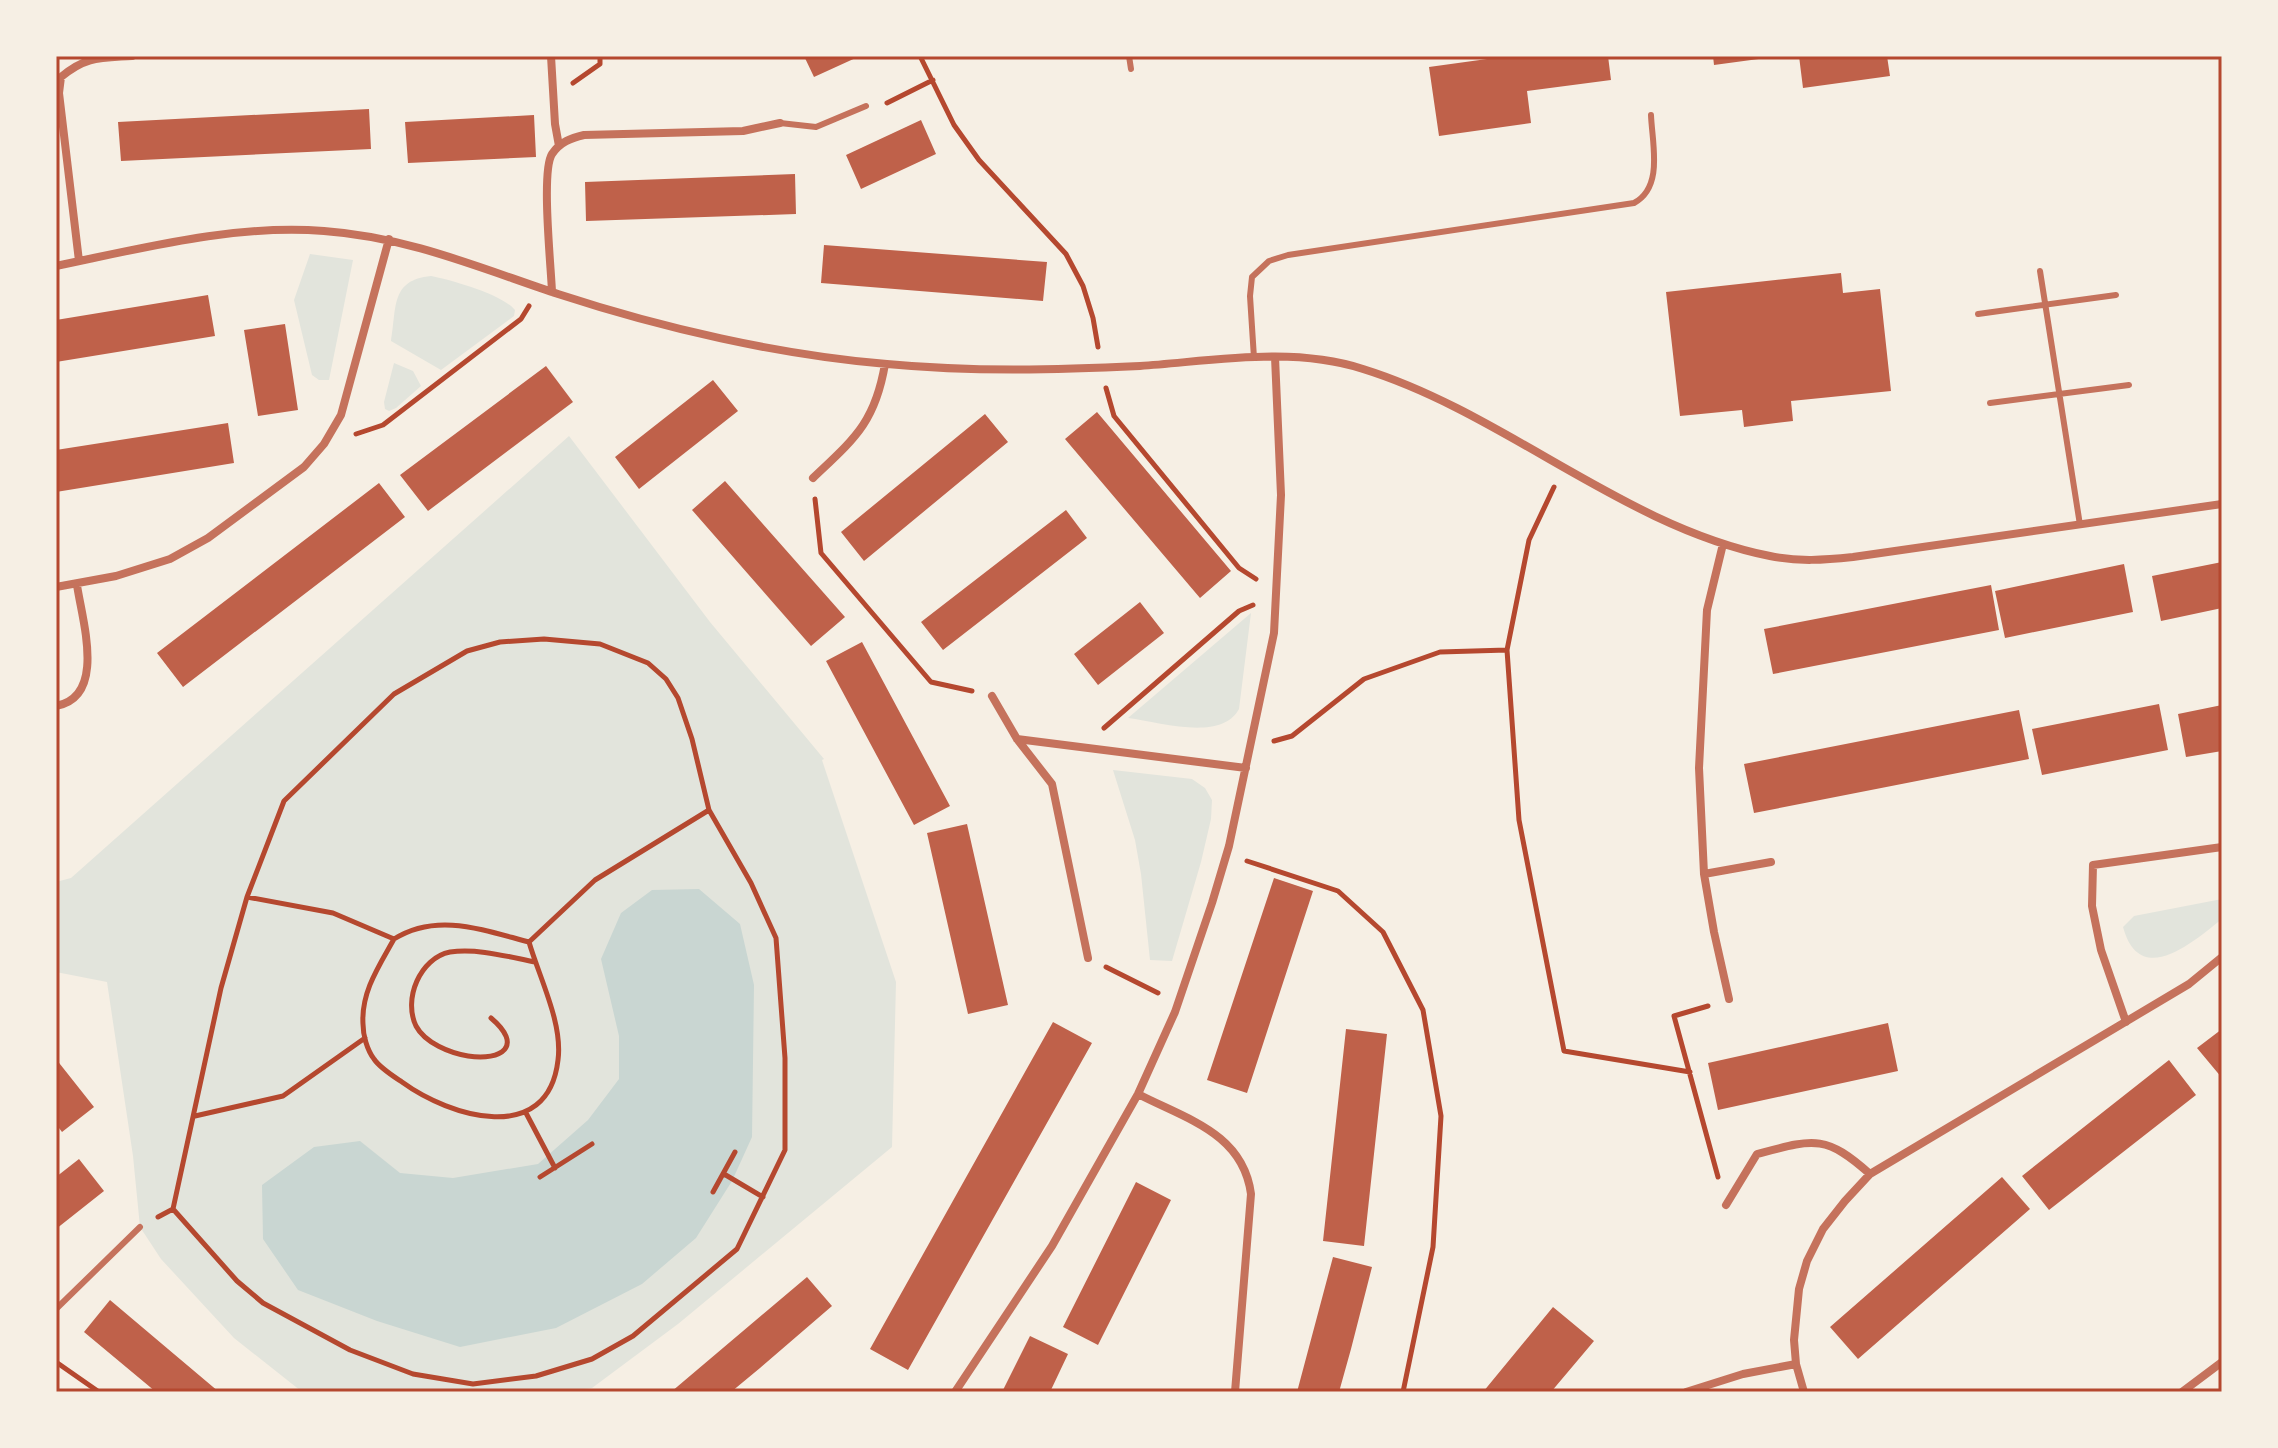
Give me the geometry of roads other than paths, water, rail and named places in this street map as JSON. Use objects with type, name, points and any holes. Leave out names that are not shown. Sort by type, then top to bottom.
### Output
[{"type":"street","points":[[79,261],[59,93],[61,77],[77,63],[132,56]]},
{"type":"street","points":[[551,56],[559,146]]},
{"type":"street","points":[[552,292],[547,165],[559,146],[568,139],[584,135],[743,131],[780,123]]},
{"type":"street","points":[[56,266],[174,242],[257,232],[322,230],[389,239],[435,251],[552,292],[696,333],[885,364],[984,369],[1101,368],[1275,357],[1320,359],[1361,368],[1417,389],[1457,407],[1647,513],[1723,544],[1772,557],[1813,561],[2222,504]]},
{"type":"street","points":[[56,587],[77,585],[170,559],[208,538],[304,467],[324,444],[341,415],[389,239]]},
{"type":"street","points":[[955,1392],[1052,1246],[1138,1094],[1178,1003],[1225,857],[1274,633],[1281,495],[1275,357]]},
{"type":"street","points":[[813,478],[864,427],[875,405],[885,364]]},
{"type":"street","points":[[1723,544],[1707,610],[1699,768],[1704,874],[1729,999]]},
{"type":"street","points":[[56,706],[79,693],[88,676],[77,585]]},
{"type":"street","points":[[992,696],[1017,739],[1052,784],[1088,958]]},
{"type":"street","points":[[1017,739],[1246,768]]},
{"type":"street","points":[[2126,1022],[2101,950],[2092,906],[2093,865],[2222,847]]},
{"type":"street","points":[[1704,874],[1771,862]]},
{"type":"street","points":[[1804,1392],[1796,1364],[1795,1320],[1807,1261],[1823,1229],[1870,1174],[2189,984],[2222,957]]},
{"type":"street","points":[[1138,1094],[1218,1136],[1237,1153],[1248,1174],[1251,1194],[1235,1392]]},
{"type":"street","points":[[1726,1205],[1757,1154],[1791,1145],[1812,1142],[1828,1145],[1844,1151],[1870,1174]]},
{"type":"street","points":[[2182,1392],[2222,1362]]},
{"type":"street","points":[[1686,1392],[1743,1374],[1796,1364]]},
{"type":"lane","points":[[1129,56],[1131,69]]},
{"type":"lane","points":[[780,123],[816,127],[866,106]]},
{"type":"lane","points":[[1254,358],[1250,296],[1252,277],[1269,261],[1288,255],[1634,203],[1644,197],[1654,175],[1651,115]]},
{"type":"lane","points":[[2040,271],[2080,525]]},
{"type":"lane","points":[[1978,314],[2116,295]]},
{"type":"lane","points":[[1990,403],[2129,385]]},
{"type":"lane","points":[[56,1309],[140,1227]]}]
